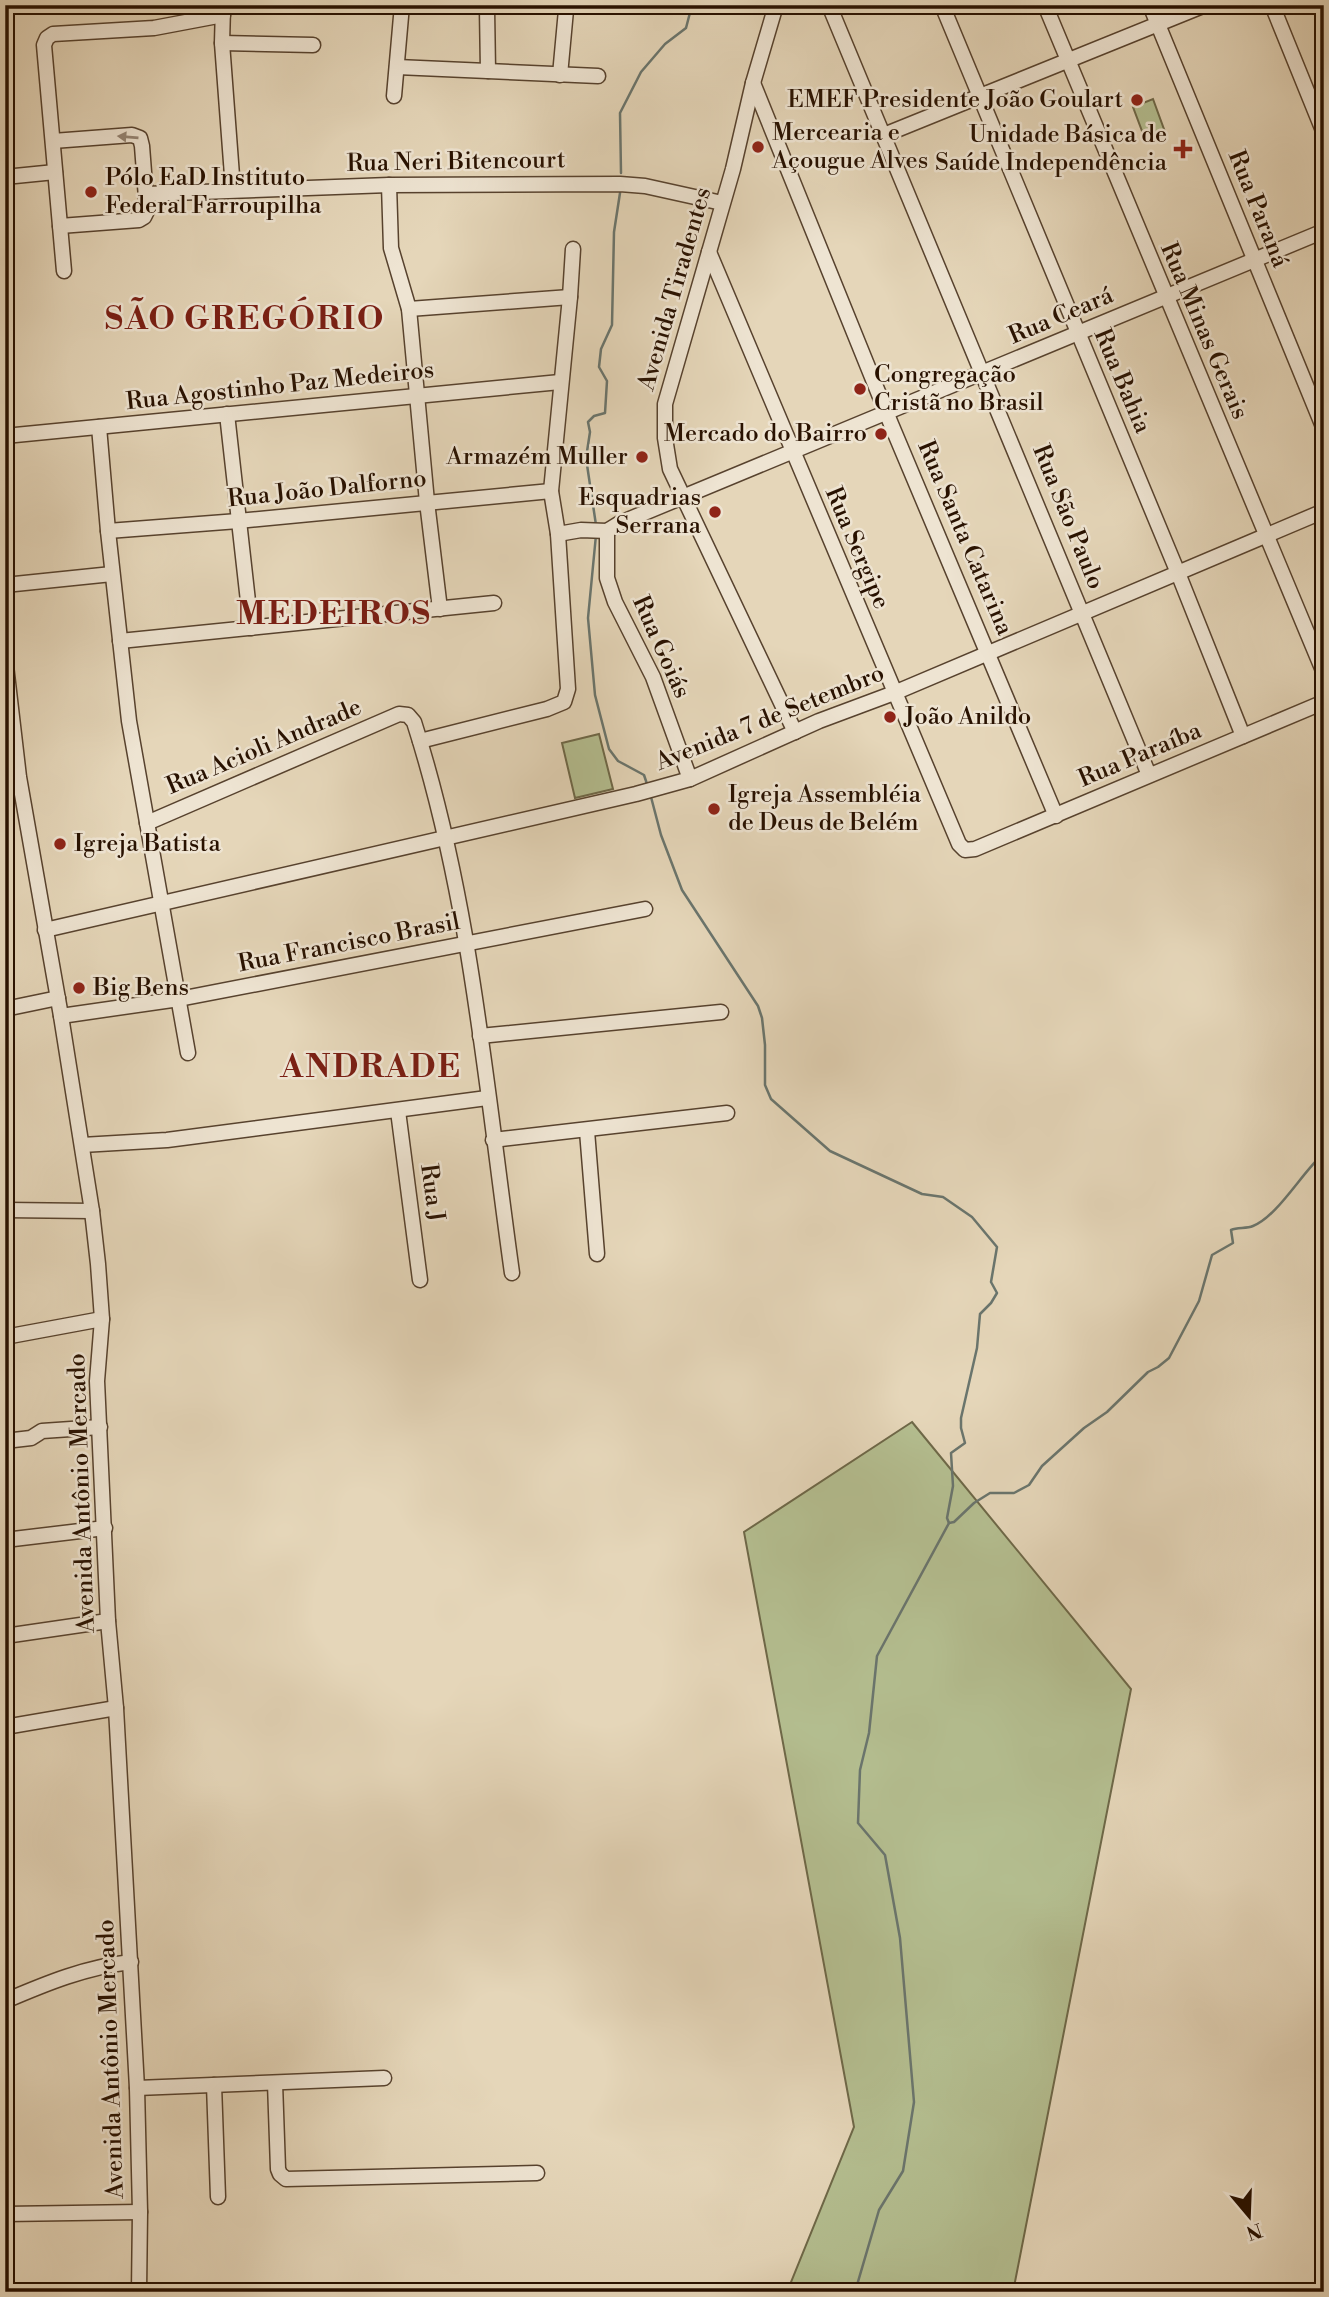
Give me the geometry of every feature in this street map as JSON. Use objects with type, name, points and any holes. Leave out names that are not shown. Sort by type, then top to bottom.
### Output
[{"type":"street","points":[[394,96],[402,5]]},
{"type":"street","name":"Avenida Tiradentes","points":[[776,5],[665,404],[665,438],[670,469],[795,732]]},
{"type":"street","name":"Rua São Paulo","points":[[829,5],[1149,775]]},
{"type":"street","name":"Rua Bahia","points":[[942,5],[1243,736]]},
{"type":"street","name":"Rua Minas Gerais","points":[[1045,5],[1264,535],[1324,673]]},
{"type":"street","name":"Rua Paraná","points":[[1150,5],[1324,429]]},
{"type":"street","points":[[884,135],[1205,5]]},
{"type":"street","points":[[1272,5],[1324,133]]},
{"type":"street","points":[[487,9],[488,71]]},
{"type":"street","points":[[64,271],[44,45],[47,38],[53,34],[154,28],[223,10],[222,43],[233,189]]},
{"type":"street","points":[[561,75],[566,10]]},
{"type":"street","points":[[222,43],[313,45]]},
{"type":"street","points":[[397,67],[598,76]]},
{"type":"street","name":"Rua Santa Catarina","points":[[753,83],[1056,816]]},
{"type":"street","points":[[53,141],[132,135],[140,138],[146,194],[147,211],[139,220],[60,226]]},
{"type":"street","points":[[5,177],[55,172]]},
{"type":"street","name":"Rua Neri Bitencourt","points":[[146,194],[389,185],[620,184],[645,186],[722,203]]},
{"type":"street","points":[[389,185],[391,248],[409,309],[440,608]]},
{"type":"street","name":"Rua Ceará","points":[[558,534],[581,530],[603,531],[1324,231]]},
{"type":"street","points":[[512,1273],[481,1036],[466,944],[447,836],[420,741],[547,709],[564,702],[568,689],[558,534],[551,491],[573,248]]},
{"type":"street","name":"Rua Sergipe","points":[[709,252],[959,844],[965,850],[975,849]]},
{"type":"street","points":[[409,309],[570,297]]},
{"type":"street","name":"Rua Agostinho Paz Medeiros","points":[[5,436],[560,382]]},
{"type":"street","points":[[227,414],[251,628]]},
{"type":"street","points":[[99,427],[129,721],[188,1053]]},
{"type":"street","name":"Rua João Dalforno","points":[[108,531],[551,491]]},
{"type":"street","points":[[553,511],[581,530]]},
{"type":"street","name":"Avenida 7 de Setembro","points":[[46,930],[636,794],[690,779],[795,732],[894,693],[1324,511]]},
{"type":"street","name":"Rua Goiás","points":[[603,531],[607,578],[615,603],[653,677],[690,779]]},
{"type":"street","points":[[5,584],[112,574]]},
{"type":"street","points":[[120,641],[494,603]]},
{"type":"street","name":"Avenida Antônio Mercado","points":[[5,657],[12,779],[46,930],[58,998],[92,1211],[102,1319],[97,1381],[108,1621],[116,1708],[137,2088],[139,2292]]},
{"type":"street","name":"Rua Paraíba","points":[[975,849],[1324,702]]},
{"type":"street","name":"Rua Acioli Andrade","points":[[147,823],[399,714],[408,715],[414,722],[420,741]]},
{"type":"street","name":"Rua Francisco Brasil","points":[[61,1016],[179,999],[645,909]]},
{"type":"street","points":[[5,1009],[58,998]]},
{"type":"street","points":[[481,1036],[722,1012]]},
{"type":"street","points":[[82,1145],[167,1140],[487,1098]]},
{"type":"street","name":"Rua J","points":[[398,1111],[420,1280]]},
{"type":"street","points":[[493,1140],[727,1113]]},
{"type":"street","points":[[587,1131],[597,1254]]},
{"type":"street","points":[[5,1210],[92,1211]]},
{"type":"street","points":[[5,1337],[102,1319]]},
{"type":"street","points":[[5,1441],[31,1438],[42,1431],[100,1427]]},
{"type":"street","points":[[5,1540],[105,1528]]},
{"type":"street","points":[[5,1636],[108,1621]]},
{"type":"street","points":[[5,1727],[116,1708]]},
{"type":"street","points":[[5,2001],[65,1976],[102,1965],[131,1962]]},
{"type":"street","points":[[137,2088],[384,2078]]},
{"type":"street","points":[[275,2083],[278,2169],[286,2179],[537,2173]]},
{"type":"street","points":[[214,2085],[218,2196]]},
{"type":"street","points":[[5,2214],[140,2212]]},
{"type":"green space","points":[[1153,99],[1165,132],[1145,139],[1133,107]]},
{"type":"green space","points":[[599,734],[613,789],[575,798],[562,743]]},
{"type":"green space","points":[[912,1422],[1131,1689],[1013,2292],[787,2292],[854,2127],[744,1532]]},
{"type":"waterway","points":[[621,173],[620,113],[641,72],[665,44],[686,28],[692,5]]},
{"type":"waterway","points":[[596,525],[586,458],[590,432],[588,422],[594,416],[605,413],[607,381],[599,367],[601,349],[612,325],[614,232],[620,193]]},
{"type":"waterway","points":[[596,535],[588,618],[595,695],[609,749],[618,761],[644,775],[648,787]]},
{"type":"waterway","points":[[651,797],[661,835],[682,890],[758,1006],[765,1045],[765,1085],[771,1099],[830,1151],[922,1194],[943,1197],[972,1217],[997,1247],[991,1282],[997,1293],[980,1314],[977,1348],[961,1418],[965,1443],[951,1453],[953,1486],[947,1518],[949,1523]]},
{"type":"waterway","points":[[949,1523],[954,1522],[974,1503],[990,1493],[1014,1493],[1029,1485],[1042,1466],[1084,1428],[1107,1412],[1148,1372],[1169,1358],[1199,1301],[1212,1255],[1233,1243],[1231,1230],[1253,1226],[1271,1213],[1324,1153]]},
{"type":"waterway","points":[[855,2292],[879,2210],[903,2171],[914,2102],[900,1938],[885,1855],[858,1823],[860,1770],[869,1733],[877,1656],[949,1523]]},
{"type":"place","name":"EMEF Presidente João Goulart","points":[[1137,100]]},
{"type":"place","name":"Mercearia e Açougue Alves","points":[[758,147]]},
{"type":"place","name":"Unidade Básica de Saúde Independência","points":[[1183,149]]},
{"type":"place","name":"Pólo EaD Instituto Federal Farroupilha","points":[[91,192]]},
{"type":"place","name":"Congregação Cristã no Brasil","points":[[860,389]]},
{"type":"place","name":"Mercado do Bairro","points":[[881,434]]},
{"type":"place","name":"Armazém Muller","points":[[642,457]]},
{"type":"place","name":"Esquadrias Serrana","points":[[715,512]]},
{"type":"place","name":"João Anildo","points":[[890,717]]},
{"type":"place","name":"Igreja Assembléia de Deus de Belém","points":[[714,809]]},
{"type":"place","name":"Igreja Batista","points":[[60,844]]},
{"type":"place","name":"Big Bens","points":[[79,988]]},
{"type":"district","name":"SÃO GREGÓRIO","points":[[245,319]]},
{"type":"district","name":"MEDEIROS","points":[[334,614]]},
{"type":"district","name":"ANDRADE","points":[[371,1067]]}]
